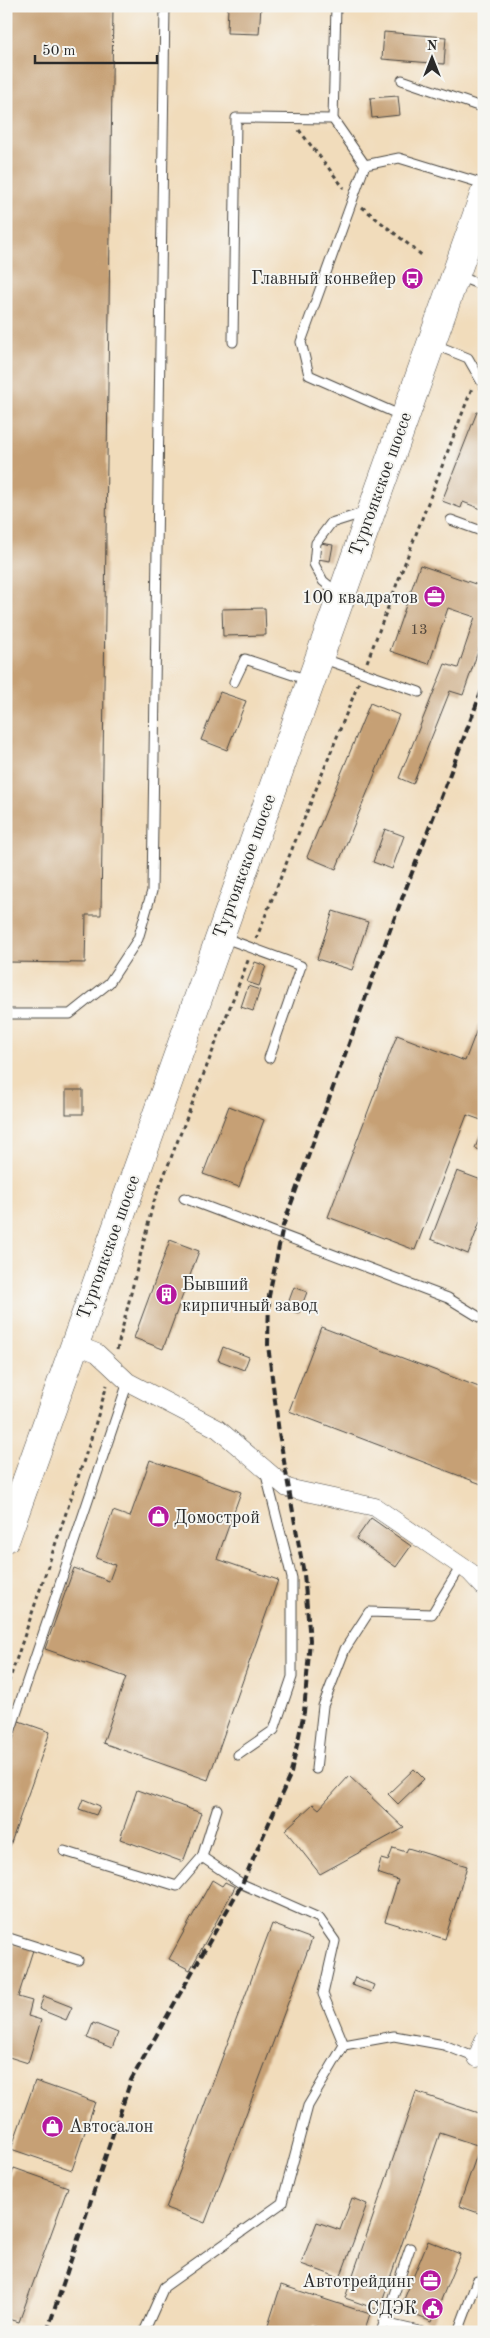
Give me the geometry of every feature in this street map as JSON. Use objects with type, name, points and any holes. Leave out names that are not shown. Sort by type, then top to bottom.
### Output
[{"type":"main road","name":"Тургоякское шоссе","points":[[6,1538],[484,195]]},
{"type":"street","points":[[74,1344],[97,1353],[128,1382],[218,1429],[287,1488],[375,1507],[461,1566],[484,1587]]},
{"type":"street","points":[[480,2059],[484,2040]]},
{"type":"lane","points":[[6,1014],[70,1014],[109,983],[138,939],[152,891],[165,6]]},
{"type":"lane","points":[[336,6],[333,119],[365,165]]},
{"type":"lane","points":[[402,80],[484,108]]},
{"type":"lane","points":[[233,342],[236,118],[333,119]]},
{"type":"lane","points":[[365,165],[398,158],[484,184]]},
{"type":"lane","points":[[365,165],[301,342],[308,375],[404,416]]},
{"type":"lane","points":[[455,275],[484,286]]},
{"type":"lane","points":[[430,344],[468,358],[484,386]]},
{"type":"lane","points":[[341,595],[323,581],[314,564],[316,543],[331,523],[371,511]]},
{"type":"lane","points":[[451,520],[484,532]]},
{"type":"lane","points":[[234,682],[245,659],[314,669],[363,673],[419,692]]},
{"type":"lane","points":[[219,936],[301,966],[269,1058]]},
{"type":"lane","points":[[184,1198],[448,1298],[484,1320]]},
{"type":"lane","points":[[6,1744],[128,1382]]},
{"type":"lane","points":[[238,1755],[274,1730],[292,1678],[292,1578],[264,1469]]},
{"type":"lane","points":[[316,1769],[323,1706],[345,1649],[369,1612],[432,1614],[461,1566]]},
{"type":"lane","points":[[64,1851],[178,1886],[202,1857],[217,1809]]},
{"type":"lane","points":[[202,1857],[242,1884],[319,1918],[335,1941],[323,1994],[344,2045]]},
{"type":"lane","points":[[6,1937],[78,1960]]},
{"type":"lane","points":[[144,2332],[164,2287],[282,2202],[308,2106],[344,2045],[394,2036],[444,2045],[480,2059]]},
{"type":"lane","points":[[410,2248],[382,2327],[423,2332]]},
{"type":"lane","points":[[458,2332],[478,2282]]},
{"type":"path","points":[[6,1690],[90,1442],[112,1367],[154,1204],[253,948],[363,673],[477,375]]},
{"type":"building","points":[[6,6],[113,6],[101,915],[86,915],[85,963],[6,962]]},
{"type":"building","points":[[228,6],[261,6],[259,34],[227,33]]},
{"type":"building","points":[[384,32],[446,37],[444,64],[382,59]]},
{"type":"building","points":[[398,96],[400,115],[372,118],[370,98]]},
{"type":"building","points":[[477,412],[484,414],[484,510],[463,502],[461,508],[442,501]]},
{"type":"building","points":[[320,543],[333,545],[330,561],[318,559]]},
{"type":"building","points":[[420,565],[484,587],[484,634],[463,695],[450,691],[413,784],[399,778],[445,664],[458,668],[475,617],[448,608],[429,664],[390,651]]},
{"type":"building","points":[[265,608],[266,635],[223,636],[222,609]]},
{"type":"building","points":[[220,692],[246,701],[227,750],[201,740]]},
{"type":"building","points":[[370,703],[399,715],[336,869],[307,857]]},
{"type":"building","points":[[385,829],[404,836],[392,869],[373,862]]},
{"type":"building","points":[[333,911],[368,922],[352,970],[317,959]]},
{"type":"building","points":[[255,962],[266,966],[259,986],[247,982]]},
{"type":"building","points":[[248,986],[260,990],[253,1011],[241,1007]]},
{"type":"building","points":[[484,1011],[484,1121],[467,1115],[415,1250],[328,1217],[397,1035],[465,1061]]},
{"type":"building","points":[[66,1090],[83,1090],[83,1114],[66,1114]]},
{"type":"building","points":[[229,1106],[264,1120],[239,1187],[203,1174]]},
{"type":"building","points":[[484,1126],[484,1152],[475,1148]]},
{"type":"building","points":[[457,1171],[484,1181],[484,1211],[468,1254],[431,1239]]},
{"type":"building","name":"Бывший кирпичный завод","points":[[170,1240],[199,1251],[163,1349],[134,1338]]},
{"type":"building","points":[[294,1287],[307,1292],[299,1313],[286,1309]]},
{"type":"building","points":[[321,1327],[484,1389],[484,1485],[289,1411]]},
{"type":"building","points":[[223,1347],[249,1357],[244,1370],[218,1360]]},
{"type":"building","points":[[150,1460],[241,1492],[217,1559],[278,1580],[208,1780],[103,1743],[126,1677],[45,1649],[74,1568],[109,1581],[115,1565],[96,1558],[113,1511],[130,1517]]},
{"type":"building","points":[[371,1518],[411,1546],[396,1567],[356,1539]]},
{"type":"building","points":[[19,1721],[50,1732],[7,1854],[6,1758]]},
{"type":"building","points":[[414,1769],[424,1779],[398,1804],[388,1794]]},
{"type":"building","points":[[349,1776],[404,1828],[320,1874],[285,1830],[313,1804],[319,1809]]},
{"type":"building","points":[[137,1790],[201,1813],[183,1862],[120,1839]]},
{"type":"building","points":[[83,1799],[100,1806],[96,1815],[79,1809]]},
{"type":"building","points":[[393,1848],[406,1852],[408,1848],[467,1866],[445,1939],[385,1921],[398,1880],[377,1873],[381,1859],[388,1861]]},
{"type":"building","points":[[212,1880],[222,1886],[225,1882],[235,1887],[190,1970],[169,1959]]},
{"type":"building","points":[[272,1924],[312,1939],[205,2223],[166,2208]]},
{"type":"building","points":[[6,1942],[33,1950],[18,1997],[32,2001],[28,2016],[41,2020],[28,2063],[6,2056]]},
{"type":"building","points":[[355,1977],[374,1985],[371,1992],[352,1985]]},
{"type":"building","points":[[44,1996],[72,2007],[66,2020],[39,2009]]},
{"type":"building","points":[[93,2023],[118,2033],[112,2048],[87,2038]]},
{"type":"building","name":"Автосалон","points":[[35,2081],[95,2102],[72,2170],[11,2149]]},
{"type":"building","points":[[416,2092],[484,2115],[484,2215],[459,2206],[480,2146],[440,2133],[379,2310],[345,2298]]},
{"type":"building","points":[[14,2168],[68,2187],[19,2322],[6,2318],[6,2191]]},
{"type":"building","points":[[352,2198],[367,2204],[340,2278],[301,2264],[317,2222],[340,2230]]},
{"type":"building","name":"Автотрейдинг","points":[[428,2241],[460,2254],[432,2322],[400,2309]]},
{"type":"building","points":[[281,2285],[370,2314],[364,2332],[331,2332],[313,2326],[311,2332],[266,2332]]},
{"type":"railway","points":[[47,2332],[131,2080],[242,1884],[291,1773],[304,1712],[310,1640],[304,1574],[279,1433],[268,1345],[269,1296],[283,1226],[390,930],[484,685]]},
{"type":"place","name":"Главный конвейер","points":[[412,278]]},
{"type":"place","name":"100 квадратов","points":[[434,597]]},
{"type":"place","name":"Бывший кирпичный завод","points":[[166,1294]]},
{"type":"place","name":"Домострой","points":[[158,1517]]},
{"type":"place","name":"Автосалон","points":[[53,2126]]},
{"type":"place","name":"Автотрейдинг","points":[[430,2281]]},
{"type":"place","name":"СДЭК","points":[[433,2308]]}]
